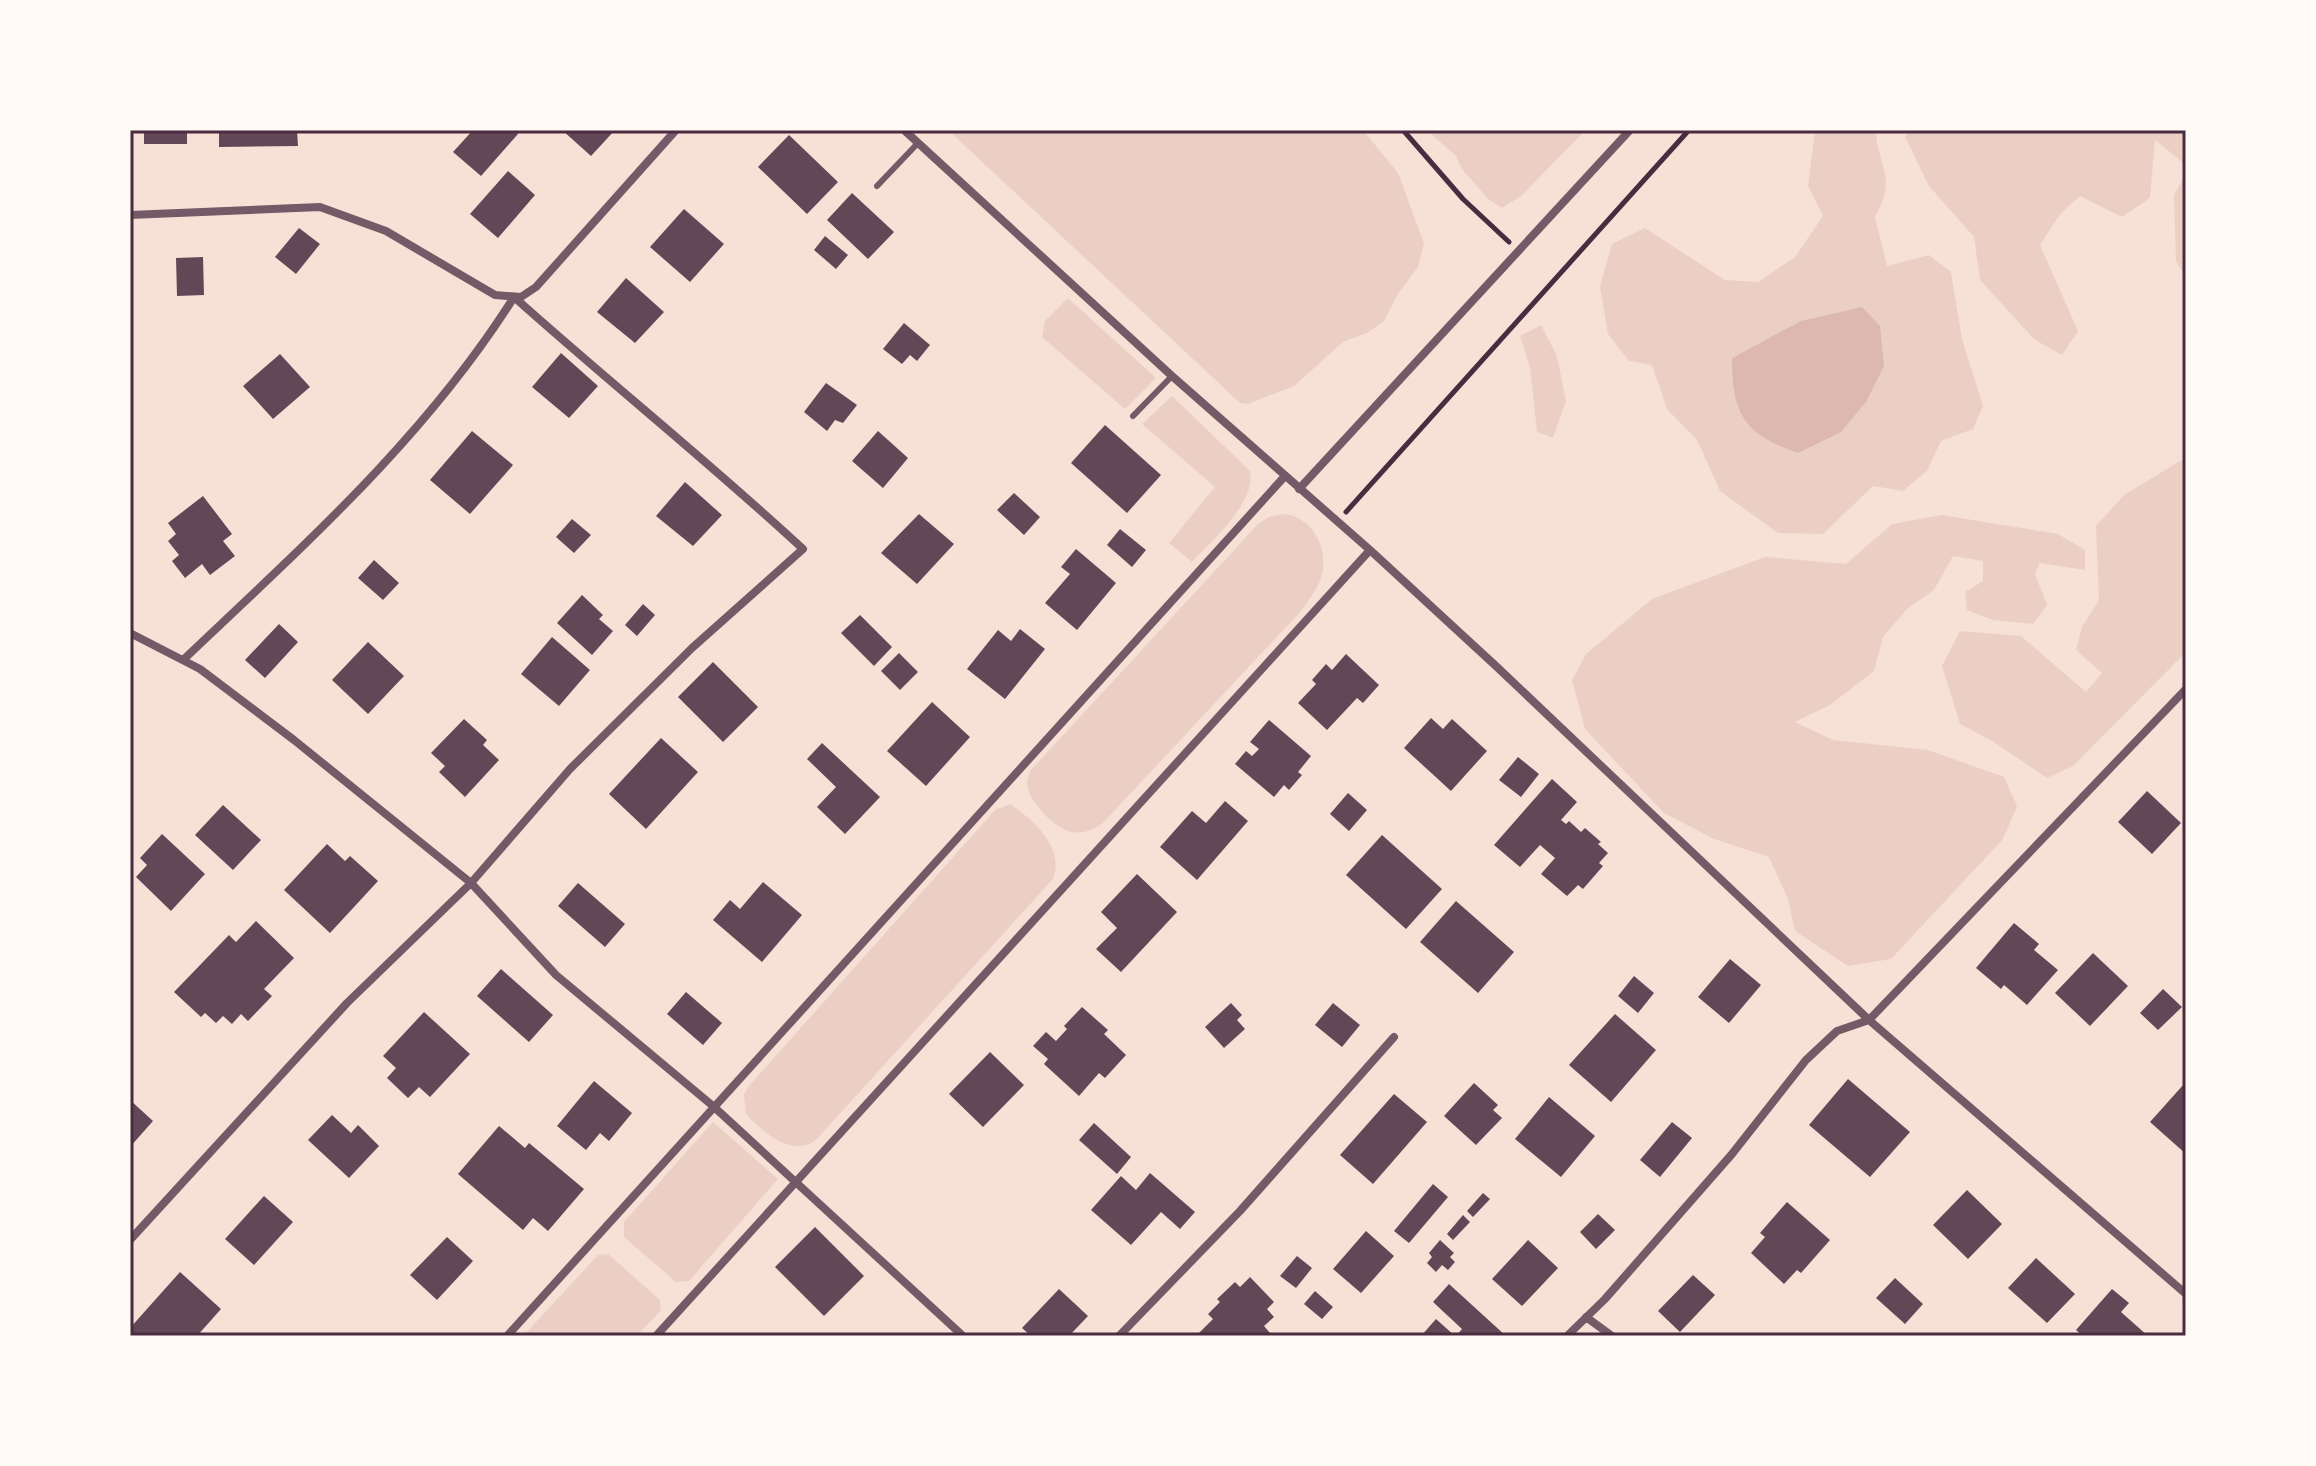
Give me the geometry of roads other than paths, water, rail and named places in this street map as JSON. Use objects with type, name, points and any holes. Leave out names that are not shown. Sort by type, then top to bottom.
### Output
[{"type":"street","points":[[130,215],[320,207],[386,231],[495,295],[521,297],[536,287],[676,130]]},
{"type":"street","points":[[904,130],[1172,376],[1370,550],[1497,667],[1869,1020],[2186,1294]]},
{"type":"street","points":[[1299,489],[1630,130]]},
{"type":"street","points":[[183,660],[367,485],[460,376],[514,297]]},
{"type":"street","points":[[130,1240],[347,1003],[471,883],[570,769],[692,648],[803,549],[514,297]]},
{"type":"street","points":[[507,1336],[1285,476]]},
{"type":"street","points":[[656,1336],[1370,550]]},
{"type":"street","points":[[130,633],[200,669],[294,740],[471,883],[556,975],[713,1106],[963,1336]]},
{"type":"street","points":[[1567,1336],[1732,1154],[1806,1060],[1837,1031],[1869,1020],[2186,689]]},
{"type":"street","points":[[1119,1336],[1240,1211],[1394,1037]]},
{"type":"street","points":[[1586,1317],[1612,1336]]},
{"type":"lane","points":[[877,186],[918,143]]},
{"type":"lane","points":[[1133,416],[1172,376]]}]
